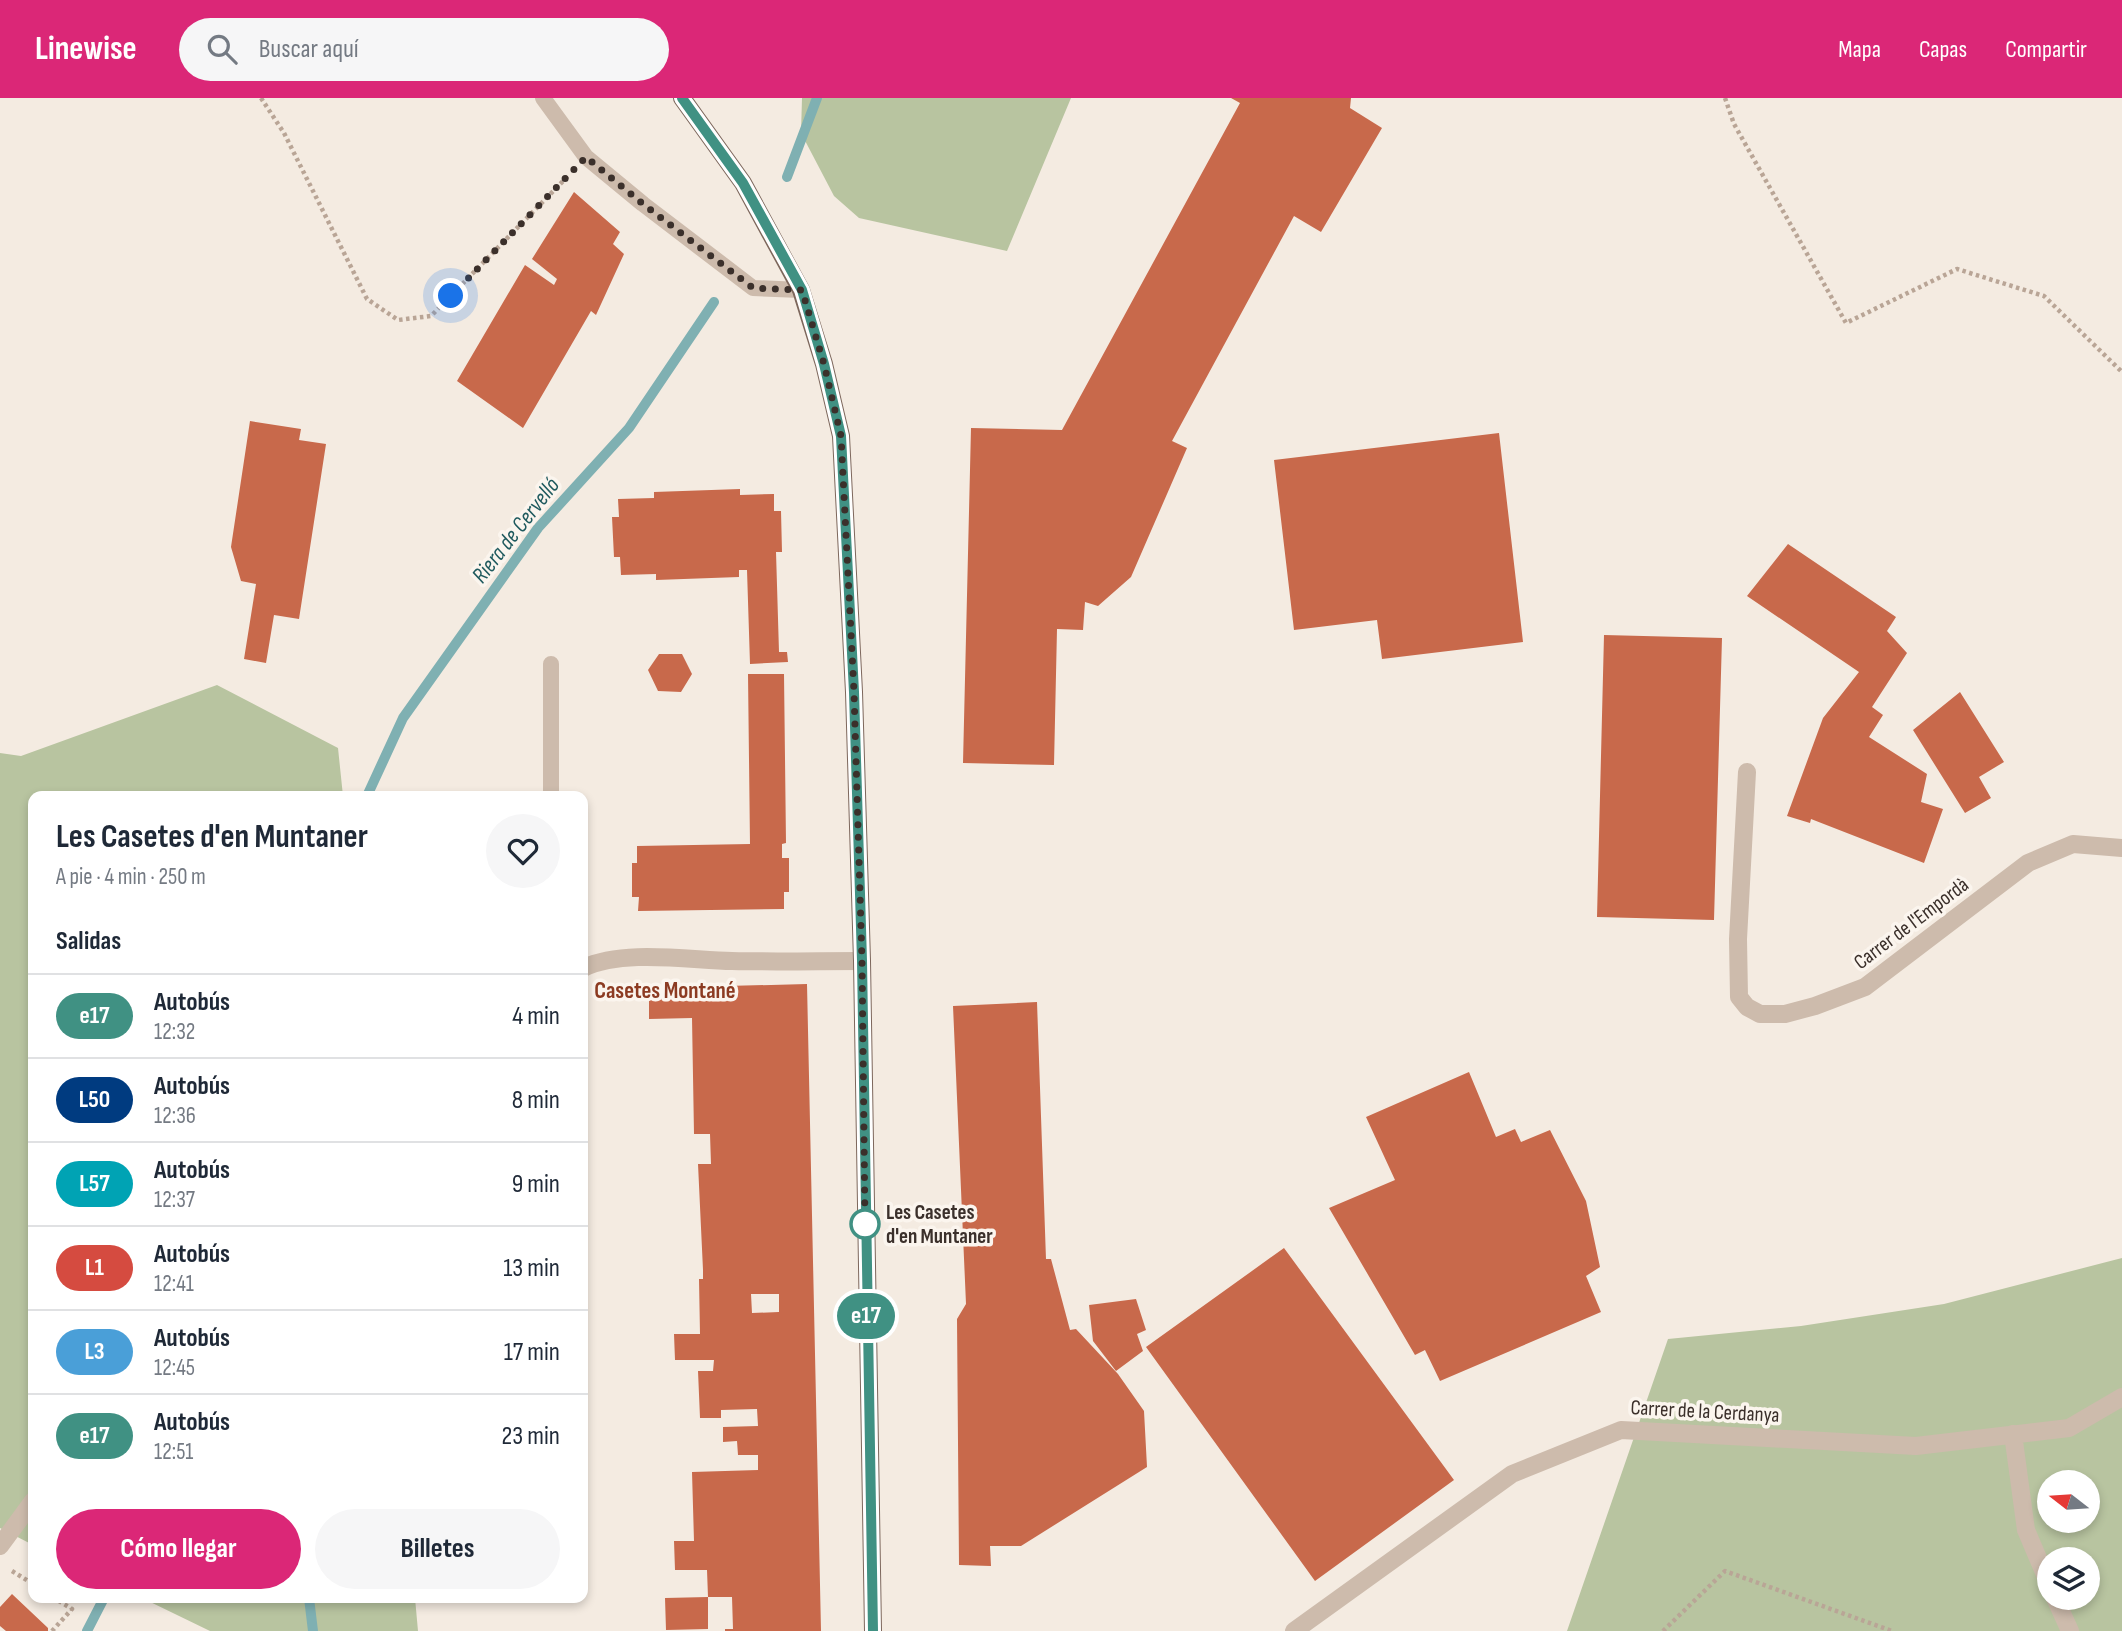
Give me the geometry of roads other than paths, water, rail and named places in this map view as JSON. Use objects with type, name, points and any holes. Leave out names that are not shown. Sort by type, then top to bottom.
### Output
[{"type":"main road","points":[[682,98],[743,183],[802,290],[824,364],[841,436],[854,692],[862,961],[873,1631]]},
{"type":"street","name":"Carrer de l'Empordà","points":[[1747,772],[1738,939],[1740,997],[1747,1007],[1760,1014],[1785,1014],[1865,987],[2028,863],[2073,844],[2122,848]]},
{"type":"street","points":[[588,964],[644,958],[862,961]]},
{"type":"street","name":"Carrer de la Cerdanya","points":[[1294,1631],[1512,1474],[1621,1430],[1916,1446],[2069,1428],[2122,1397]]},
{"type":"street","points":[[2013,1434],[2025,1530],[2037,1557]]},
{"type":"street","points":[[0,1546],[28,1508]]},
{"type":"street","points":[[2060,1610],[2070,1631]]},
{"type":"lane","points":[[544,98],[586,157],[753,288],[802,290]]},
{"type":"lane","points":[[551,664],[551,791]]},
{"type":"waterway","points":[[787,177],[817,98]]},
{"type":"waterway","name":"Riera de Cervelló","points":[[369,791],[403,718],[538,528],[629,428],[714,302]]},
{"type":"waterway","name":"Riera de Cervelló","points":[[87,1631],[101,1603]]},
{"type":"waterway","points":[[310,1603],[313,1631]]},
{"type":"place","name":"Les Casetes d'en Muntaner","points":[[865,1224]]},
{"type":"district","name":"Casetes Montané","points":[[665,990]]}]
